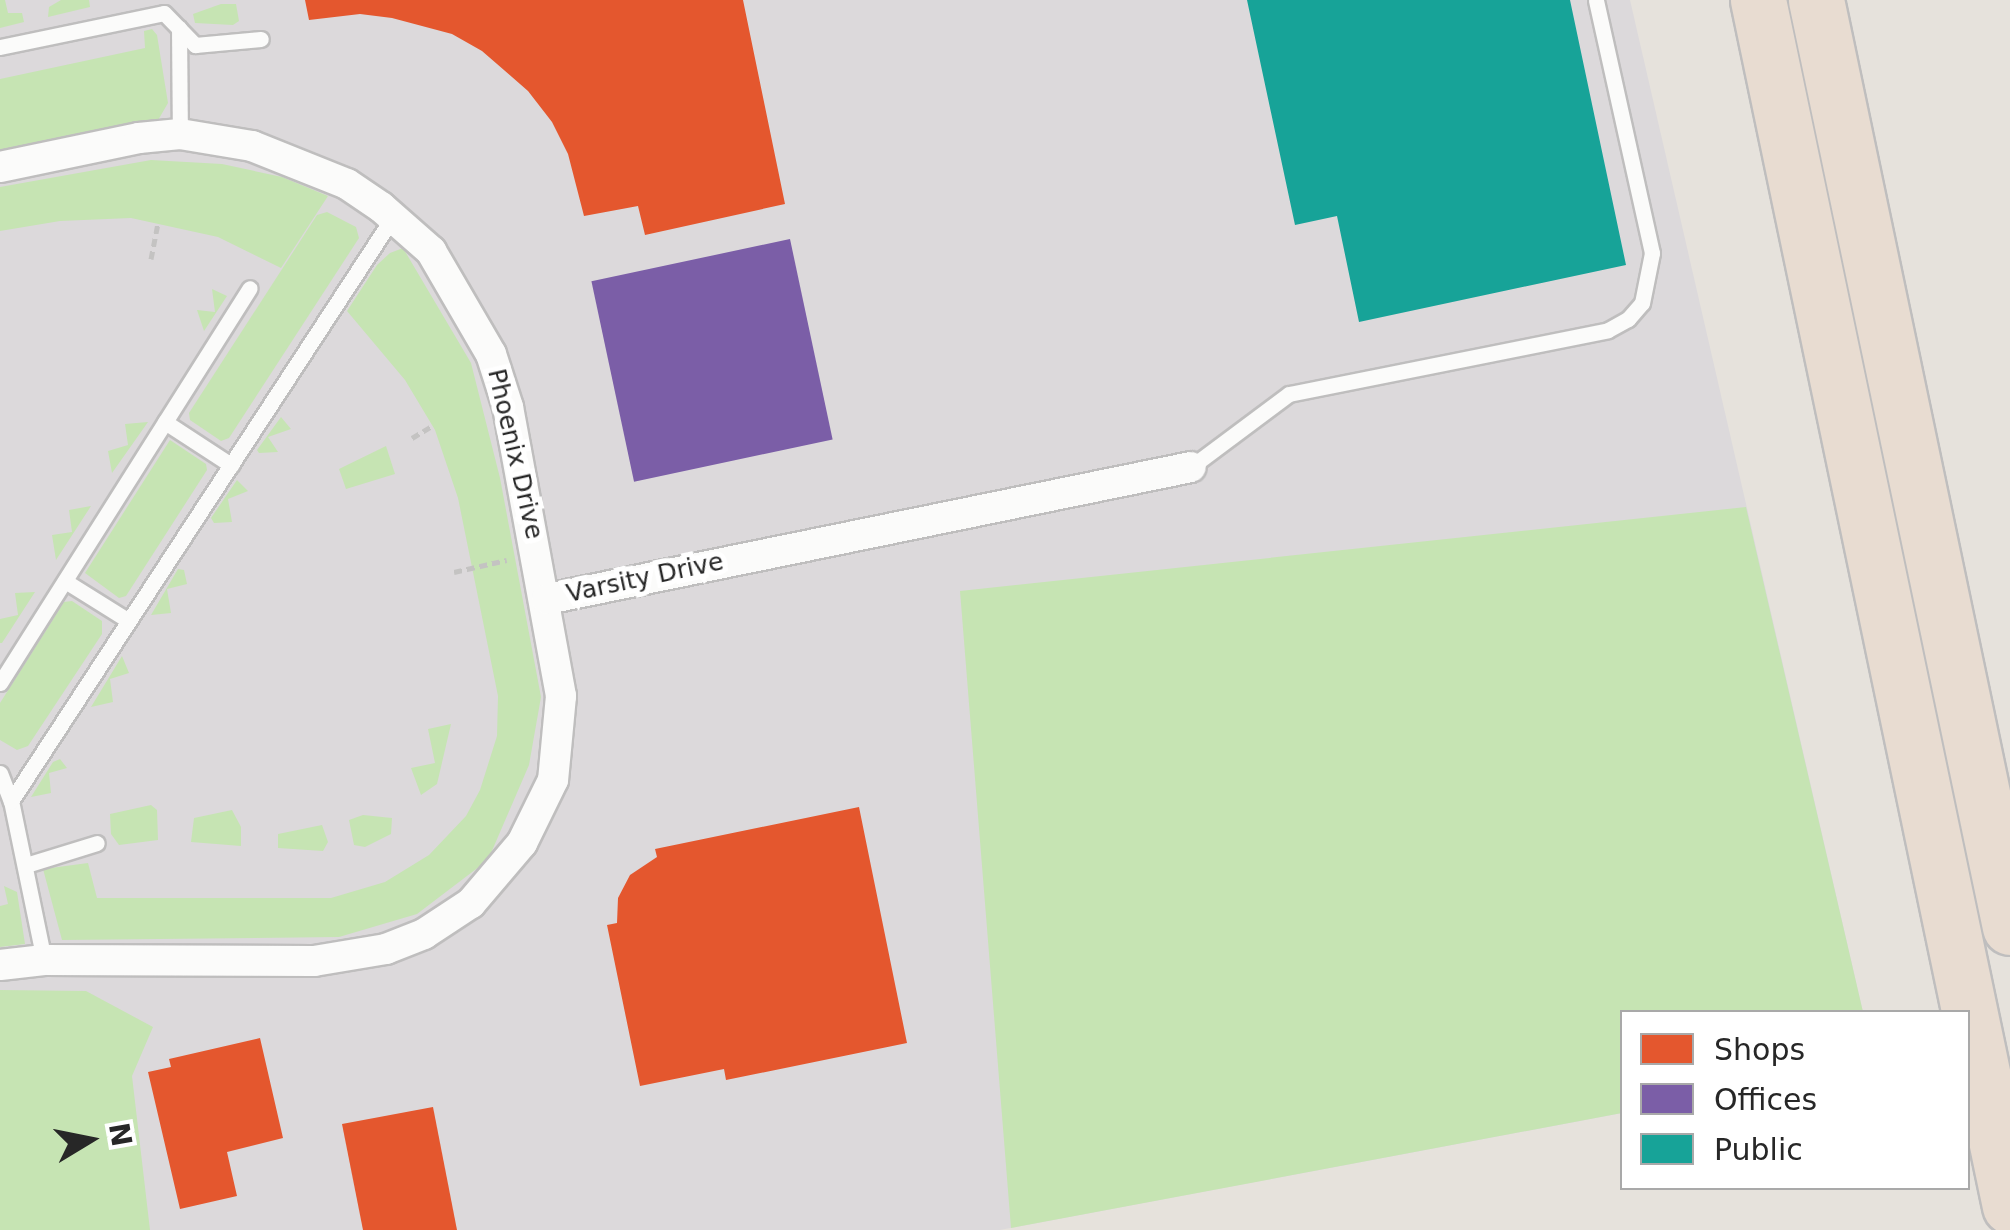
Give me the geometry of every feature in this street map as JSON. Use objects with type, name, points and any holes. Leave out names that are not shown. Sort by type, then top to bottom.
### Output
[{"type":"highway","points":[[1758,0],[1969,1010]]},
{"type":"highway","points":[[1816,0],[2010,927]]},
{"type":"highway","points":[[1970,1015],[2010,1206]]},
{"type":"street","name":"Phoenix Drive","points":[[0,166],[139,138],[180,134],[252,146],[291,160],[347,184],[393,218],[431,251],[492,354],[508,407],[547,599]]},
{"type":"street","name":"Varsity Drive","points":[[0,965],[44,960],[314,961],[386,949],[424,934],[471,903],[522,843],[553,780],[561,696],[547,599],[1190,467]]},
{"type":"lane","points":[[1190,467],[1289,394],[1608,330],[1635,311],[1649,281],[1652,253],[1596,0]]},
{"type":"lane","points":[[0,47],[164,13],[195,45],[261,40]]},
{"type":"lane","points":[[179,28],[180,134]]},
{"type":"lane","points":[[11,801],[393,218]]},
{"type":"lane","points":[[0,683],[250,288]]},
{"type":"lane","points":[[165,422],[231,465]]},
{"type":"lane","points":[[64,581],[129,621]]},
{"type":"lane","points":[[0,773],[11,801],[44,960]]},
{"type":"lane","points":[[26,865],[97,842]]},
{"type":"path","points":[[151,259],[158,222]]},
{"type":"path","points":[[412,438],[432,426]]},
{"type":"path","points":[[454,572],[515,558]]},
{"type":"shaded area","points":[[0,0],[1630,0],[1863,1010],[1620,1010],[1620,1113],[1000,1230],[0,1230]]},
{"type":"green space","points":[[0,0],[5,0],[8,13],[22,13],[24,22],[0,28]]},
{"type":"green space","points":[[61,0],[89,0],[90,7],[48,17],[49,7]]},
{"type":"green space","points":[[221,4],[236,4],[239,21],[233,25],[195,23],[193,14]]},
{"type":"green space","points":[[152,29],[157,35],[168,103],[157,122],[0,150],[0,79],[145,48],[144,31]]},
{"type":"green space","points":[[151,160],[222,164],[282,177],[328,196],[281,268],[218,237],[131,218],[60,221],[0,231],[0,187]]},
{"type":"green space","points":[[327,212],[356,227],[359,238],[229,438],[221,441],[190,420],[189,413],[317,215]]},
{"type":"green space","points":[[403,248],[471,363],[500,478],[541,697],[529,765],[488,860],[417,914],[339,937],[62,940],[43,869],[88,863],[97,898],[331,898],[385,882],[429,855],[466,816],[480,790],[497,736],[498,696],[458,498],[435,430],[405,380],[347,311],[377,265]]},
{"type":"green space","points":[[212,289],[227,296],[204,331],[197,310],[215,312]]},
{"type":"green space","points":[[281,417],[291,429],[268,437],[278,452],[259,453],[257,450]]},
{"type":"green space","points":[[148,422],[112,473],[108,451],[128,445],[125,424]]},
{"type":"green space","points":[[170,440],[206,464],[207,470],[126,596],[119,598],[85,573]]},
{"type":"green space","points":[[386,446],[395,474],[346,489],[339,469]]},
{"type":"green space","points":[[237,480],[248,491],[228,499],[232,522],[214,523],[211,518]]},
{"type":"green space","points":[[91,506],[56,560],[52,535],[72,532],[69,510]]},
{"type":"green space","points":[[1746,507],[1863,1010],[1620,1010],[1620,1113],[1011,1228],[960,591]]},
{"type":"green space","points":[[178,569],[184,570],[187,584],[167,589],[171,613],[151,615]]},
{"type":"green space","points":[[35,592],[0,643],[0,619],[18,615],[15,593]]},
{"type":"green space","points":[[72,601],[102,621],[102,634],[28,746],[17,750],[0,740],[0,703],[64,602]]},
{"type":"green space","points":[[122,656],[129,673],[110,679],[113,702],[91,707]]},
{"type":"green space","points":[[451,724],[437,784],[421,795],[411,768],[435,763],[428,729]]},
{"type":"green space","points":[[60,759],[67,768],[49,773],[51,793],[31,797],[53,762]]},
{"type":"green space","points":[[151,805],[157,810],[158,840],[119,845],[111,834],[110,814]]},
{"type":"green space","points":[[232,810],[241,827],[241,846],[191,842],[194,818]]},
{"type":"green space","points":[[363,815],[392,818],[391,834],[365,847],[354,845],[349,820]]},
{"type":"green space","points":[[322,825],[328,842],[323,851],[278,848],[278,834]]},
{"type":"green space","points":[[4,886],[17,892],[25,944],[0,947],[0,906],[8,904]]},
{"type":"green space","points":[[0,990],[86,991],[153,1027],[132,1076],[150,1230],[0,1230]]},
{"type":"building: Shops","points":[[305,0],[743,0],[785,204],[645,235],[638,206],[584,216],[568,154],[552,122],[528,91],[482,51],[452,34],[392,18],[360,14],[309,20]]},
{"type":"building: Shops","points":[[859,807],[907,1043],[726,1080],[724,1069],[640,1086],[607,925],[617,923],[618,898],[630,875],[657,857],[655,849]]},
{"type":"building: Shops","points":[[260,1038],[283,1138],[227,1152],[237,1196],[180,1209],[148,1072],[171,1067],[169,1059]]},
{"type":"building: Shops","points":[[433,1107],[457,1230],[363,1230],[342,1124]]},
{"type":"building: Offices","points":[[790,239],[833,440],[634,482],[591,281]]},
{"type":"building: Public","points":[[1247,0],[1570,0],[1626,265],[1359,322],[1337,216],[1295,225]]}]
